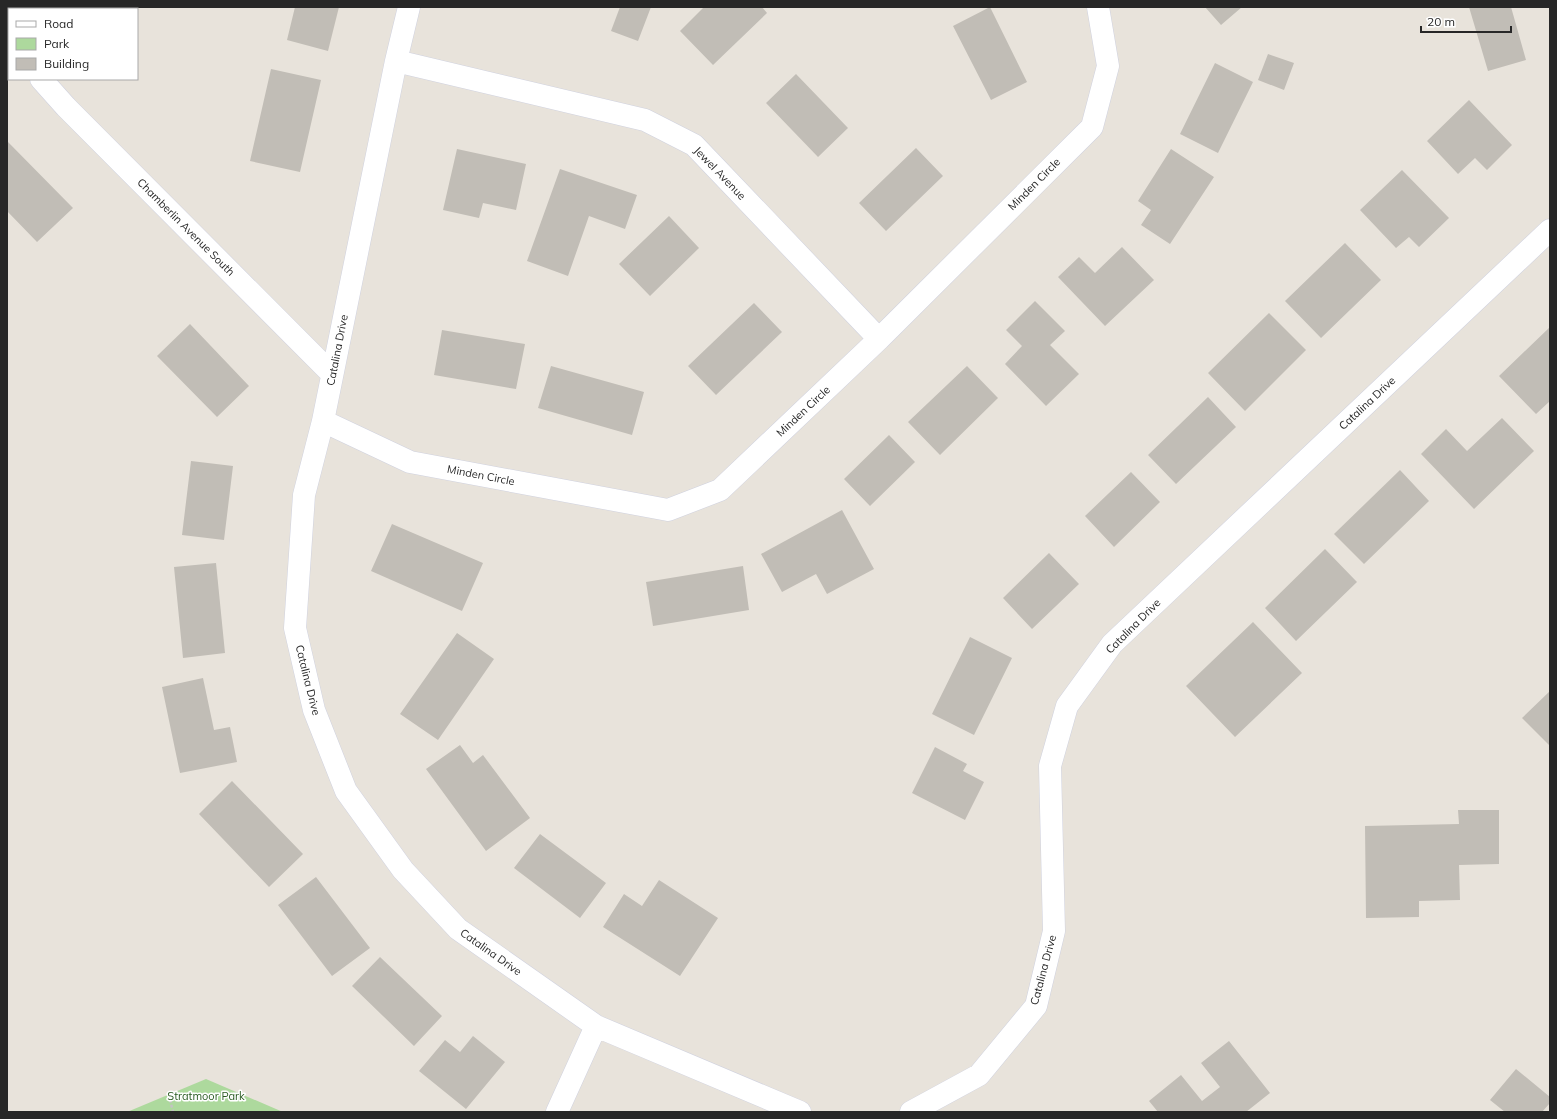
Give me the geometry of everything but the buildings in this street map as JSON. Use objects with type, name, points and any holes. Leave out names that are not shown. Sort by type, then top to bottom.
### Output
[{"type":"street","name":"Catalina Drive","points":[[409,7],[396,61],[323,421],[304,494],[295,628],[314,710],[346,791],[403,870],[458,930],[596,1026],[800,1112]]},
{"type":"street","name":"Minden Circle","points":[[323,421],[410,462],[668,510],[720,490],[879,339],[1092,127],[1108,66],[1098,7]]},
{"type":"street","name":"Jewel Avenue","points":[[396,61],[645,120],[694,146],[879,339]]},
{"type":"street","name":"Chamberlin Avenue South","points":[[42,80],[66,107],[332,374]]},
{"type":"street","name":"Catalina Drive","points":[[911,1112],[979,1075],[1036,1006],[1054,931],[1050,766],[1067,706],[1112,644],[1550,230]]},
{"type":"street","points":[[557,1112],[596,1026]]},
{"type":"path","points":[[169,1095],[173,1112]]},
{"type":"green space","name":"Stratmoor Park","points":[[206,1079],[283,1112],[127,1112]]}]
